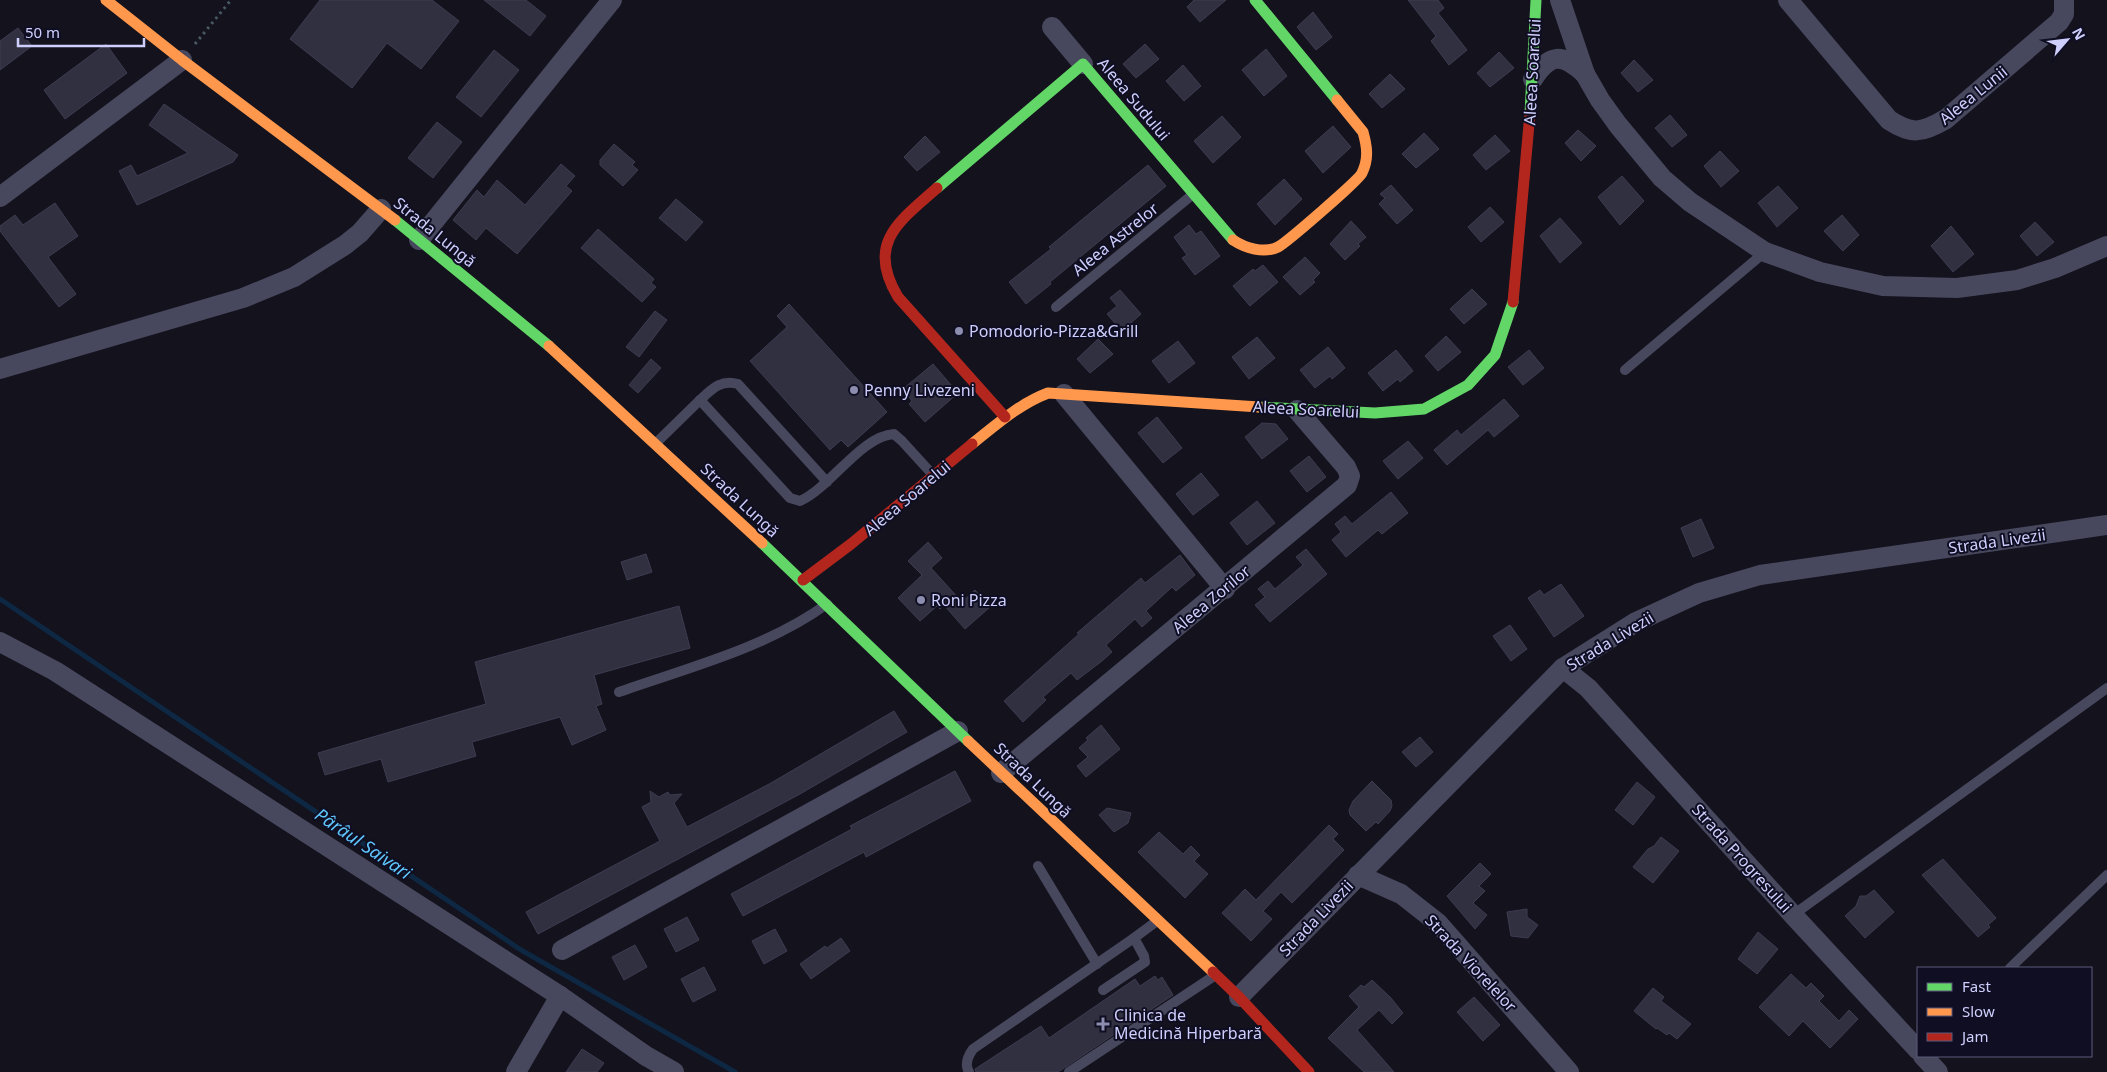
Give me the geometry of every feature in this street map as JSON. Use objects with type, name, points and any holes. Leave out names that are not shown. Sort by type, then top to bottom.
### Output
[{"type":"street","name":"Strada Lungă","points":[[106,0],[182,60],[381,209],[539,337],[803,580],[1001,773],[1239,997],[1309,1072]]},
{"type":"street","points":[[419,240],[612,0]]},
{"type":"street","name":"Aleea Sudului","points":[[1005,417],[898,297],[889,283],[884,268],[883,255],[888,240],[906,215],[1083,64],[1231,239],[1242,247],[1253,250],[1266,250],[1278,247],[1360,178],[1366,168],[1369,156],[1363,132],[1255,0]]},
{"type":"street","name":"Aleea Soarelui","points":[[803,580],[851,544],[1005,417],[1032,398],[1048,393],[1297,410],[1375,413],[1424,409],[1468,385],[1495,355],[1513,302],[1532,79],[1536,0]]},
{"type":"street","name":"Aleea Soarelui","points":[[1560,0],[1585,74],[1618,125],[1662,178],[1690,202],[1765,252],[1820,272],[1883,286],[1957,288],[2017,280],[2055,268],[2107,246]]},
{"type":"street","name":"Aleea Lunii","points":[[1788,0],[1889,120],[1903,129],[1916,132],[1931,128],[1946,120],[2043,37],[2059,22],[2064,14],[2064,0]]},
{"type":"street","points":[[1052,27],[1083,64]]},
{"type":"street","points":[[1532,79],[1542,64],[1557,58],[1571,61],[1585,74]]},
{"type":"street","points":[[0,197],[182,60]]},
{"type":"street","points":[[0,370],[242,298],[294,276],[345,245],[360,233],[381,209]]},
{"type":"street","points":[[1064,394],[1224,589]]},
{"type":"street","name":"Aleea Zorilor","points":[[1001,773],[1347,485],[1350,476],[1346,467],[1297,410]]},
{"type":"street","name":"Strada Livezii","points":[[1239,997],[1563,668],[1636,622],[1699,593],[1760,575],[2107,525]]},
{"type":"street","points":[[0,642],[55,671],[560,996],[646,1056],[674,1072]]},
{"type":"street","name":"Strada Progresului","points":[[1563,668],[1588,688],[1917,1049]]},
{"type":"street","points":[[562,950],[958,731]]},
{"type":"street","name":"Strada Viorelelor","points":[[1358,875],[1401,894],[1438,923],[1569,1072]]},
{"type":"street","points":[[516,1072],[560,996]]},
{"type":"street","points":[[1924,1057],[1938,1072]]},
{"type":"lane","name":"Aleea Astrelor","points":[[1056,307],[1193,195]]},
{"type":"lane","points":[[1625,370],[1765,252]]},
{"type":"lane","points":[[655,444],[717,385],[729,382],[738,384],[827,482]]},
{"type":"lane","points":[[700,400],[790,498],[800,501],[827,482],[872,441],[884,435],[894,434],[934,476]]},
{"type":"lane","points":[[620,692],[767,640],[805,620],[828,604]]},
{"type":"lane","points":[[1793,915],[2107,688]]},
{"type":"lane","points":[[1038,866],[1097,964]]},
{"type":"lane","points":[[2011,967],[2107,875]]},
{"type":"lane","points":[[969,1072],[967,1069],[967,1058],[973,1049],[1158,921]]},
{"type":"lane","points":[[1103,990],[1145,962],[1144,956],[1134,938]]},
{"type":"lane","points":[[1069,1072],[1215,975]]},
{"type":"path","points":[[182,60],[230,0]]},
{"type":"building","points":[[320,0],[432,0],[459,21],[421,69],[387,43],[352,88],[290,39]]},
{"type":"building","points":[[484,0],[526,0],[546,16],[530,36]]},
{"type":"building","points":[[1194,0],[1226,0],[1200,22],[1187,7]]},
{"type":"building","points":[[1408,0],[1438,0],[1444,8],[1438,13],[1467,50],[1449,65],[1431,41],[1436,36]]},
{"type":"building","points":[[1313,12],[1332,37],[1316,50],[1297,27]]},
{"type":"building","points":[[18,28],[32,46],[0,70],[0,41]]},
{"type":"building","points":[[106,44],[127,73],[65,119],[44,90]]},
{"type":"building","points":[[1145,44],[1159,59],[1136,78],[1123,64]]},
{"type":"building","points":[[1266,49],[1287,76],[1264,96],[1242,70]]},
{"type":"building","points":[[494,50],[519,70],[481,117],[456,97]]},
{"type":"building","points":[[1499,52],[1514,68],[1490,87],[1477,73]]},
{"type":"building","points":[[1634,60],[1653,80],[1638,92],[1621,73]]},
{"type":"building","points":[[1183,65],[1201,86],[1184,101],[1166,81]]},
{"type":"building","points":[[1390,74],[1405,89],[1382,108],[1369,94]]},
{"type":"building","points":[[164,104],[238,155],[233,162],[137,205],[119,171],[131,165],[137,176],[188,153],[149,125]]},
{"type":"building","points":[[1670,115],[1687,135],[1672,147],[1655,128]]},
{"type":"building","points":[[1222,116],[1241,137],[1213,163],[1194,141]]},
{"type":"building","points":[[437,122],[462,142],[433,178],[408,158]]},
{"type":"building","points":[[1333,126],[1351,147],[1323,173],[1305,151]]},
{"type":"building","points":[[1578,130],[1596,146],[1581,161],[1565,143]]},
{"type":"building","points":[[1424,133],[1439,149],[1416,168],[1402,154]]},
{"type":"building","points":[[1495,135],[1510,151],[1486,170],[1473,155]]},
{"type":"building","points":[[925,136],[940,152],[917,171],[904,157]]},
{"type":"building","points":[[614,144],[635,162],[632,165],[638,170],[623,186],[600,165],[600,160]]},
{"type":"building","points":[[1720,151],[1739,171],[1721,187],[1704,166]]},
{"type":"building","points":[[561,164],[575,176],[566,186],[572,191],[517,254],[486,228],[476,240],[453,220],[477,190],[484,197],[497,180],[525,205]]},
{"type":"building","points":[[1148,165],[1166,186],[1026,304],[1009,282],[1051,249],[1049,247]]},
{"type":"building","points":[[1622,176],[1644,201],[1620,225],[1598,197]]},
{"type":"building","points":[[1284,179],[1302,199],[1275,225],[1257,204]]},
{"type":"building","points":[[1391,185],[1413,210],[1397,224],[1379,204],[1385,198],[1380,194]]},
{"type":"building","points":[[1778,186],[1798,208],[1777,227],[1758,203]]},
{"type":"building","points":[[676,199],[703,222],[686,241],[659,218]]},
{"type":"building","points":[[55,203],[78,236],[48,257],[76,294],[59,307],[0,231],[0,226],[15,215],[23,225]]},
{"type":"building","points":[[1490,207],[1504,222],[1481,242],[1468,227]]},
{"type":"building","points":[[1842,215],[1859,235],[1843,251],[1824,231]]},
{"type":"building","points":[[1560,218],[1582,243],[1560,263],[1540,236]]},
{"type":"building","points":[[1351,221],[1366,237],[1358,244],[1360,246],[1345,260],[1330,244]]},
{"type":"building","points":[[2035,222],[2054,242],[2037,256],[2020,236]]},
{"type":"building","points":[[1189,225],[1196,234],[1201,231],[1220,256],[1195,275],[1182,258],[1187,255],[1174,237]]},
{"type":"building","points":[[1951,226],[1974,254],[1953,272],[1931,246]]},
{"type":"building","points":[[598,229],[654,279],[651,283],[656,287],[642,302],[581,248]]},
{"type":"building","points":[[1305,257],[1320,273],[1313,280],[1315,282],[1300,295],[1283,277]]},
{"type":"building","points":[[1263,265],[1278,282],[1250,306],[1233,286],[1253,269],[1255,271]]},
{"type":"building","points":[[1472,289],[1487,304],[1464,324],[1450,309]]},
{"type":"building","points":[[1120,290],[1141,314],[1122,331],[1107,314],[1117,306],[1110,298]]},
{"type":"building","points":[[789,304],[887,412],[848,447],[841,440],[830,450],[750,361],[787,327],[777,316]]},
{"type":"building","points":[[655,311],[667,320],[639,357],[626,347]]},
{"type":"building","points":[[1446,336],[1461,352],[1438,371],[1425,356]]},
{"type":"building","points":[[1257,337],[1275,358],[1249,379],[1232,357]]},
{"type":"building","points":[[1098,339],[1113,354],[1090,373],[1077,359]]},
{"type":"building","points":[[1178,341],[1195,363],[1169,383],[1152,361]]},
{"type":"building","points":[[1328,347],[1345,368],[1332,379],[1330,376],[1315,388],[1300,370]]},
{"type":"building","points":[[1396,350],[1413,371],[1400,382],[1398,379],[1383,391],[1368,373]]},
{"type":"building","points":[[1529,350],[1544,368],[1523,385],[1508,367]]},
{"type":"building","points":[[651,359],[661,368],[638,393],[629,385]]},
{"type":"building","points":[[933,364],[958,393],[925,422],[909,404],[912,401],[903,389]]},
{"type":"building","points":[[1504,399],[1519,416],[1494,437],[1488,430],[1447,465],[1434,450],[1457,430],[1461,435]]},
{"type":"building","points":[[1157,417],[1182,448],[1163,463],[1138,433]]},
{"type":"building","points":[[1262,423],[1276,424],[1288,439],[1262,459],[1245,437]]},
{"type":"building","points":[[1408,441],[1423,458],[1398,479],[1383,461]]},
{"type":"building","points":[[1309,456],[1326,477],[1307,492],[1290,471]]},
{"type":"building","points":[[1201,473],[1219,495],[1193,515],[1176,494]]},
{"type":"building","points":[[1391,492],[1408,513],[1382,534],[1378,530],[1346,557],[1332,540],[1341,532],[1335,524],[1345,516],[1352,524]]},
{"type":"building","points":[[1257,501],[1275,523],[1247,545],[1230,523]]},
{"type":"building","points":[[1701,519],[1714,548],[1693,557],[1681,528]]},
{"type":"building","points":[[928,542],[942,558],[931,568],[962,602],[975,590],[990,607],[965,629],[944,605],[940,609],[937,606],[920,621],[898,598],[922,575],[908,561]]},
{"type":"building","points":[[1306,549],[1327,574],[1270,622],[1255,605],[1265,597],[1258,589],[1268,581],[1275,589],[1303,565],[1296,557]]},
{"type":"building","points":[[646,554],[652,572],[627,580],[621,562]]},
{"type":"building","points":[[1180,555],[1195,575],[1176,591],[1172,587],[1146,611],[1152,618],[1142,627],[1135,619],[1106,645],[1112,652],[1102,661],[1077,680],[1071,673],[1043,697],[1046,700],[1023,722],[1004,701],[1079,634],[1077,633],[1141,578],[1145,583]]},
{"type":"building","points":[[1561,584],[1584,616],[1554,637],[1528,598],[1540,590],[1544,595]]},
{"type":"building","points":[[679,606],[690,648],[594,675],[602,704],[596,706],[606,730],[572,745],[560,717],[472,742],[476,756],[388,782],[381,759],[325,775],[318,753],[486,704],[475,662]]},
{"type":"building","points":[[1510,625],[1527,649],[1511,661],[1493,636]]},
{"type":"building","points":[[894,711],[907,732],[800,794],[538,934],[526,912],[660,841],[642,807],[651,802],[650,791],[659,797],[668,792],[670,795],[682,794],[674,803],[687,827],[771,783]]},
{"type":"building","points":[[1101,725],[1120,749],[1086,777],[1077,766],[1088,757],[1079,748],[1088,740],[1086,738]]},
{"type":"building","points":[[1420,737],[1433,752],[1416,767],[1402,752]]},
{"type":"building","points":[[955,771],[971,801],[866,857],[864,852],[743,916],[731,894],[852,829],[850,826]]},
{"type":"building","points":[[1372,781],[1391,800],[1392,806],[1378,824],[1376,822],[1366,831],[1350,815],[1349,810],[1353,801]]},
{"type":"building","points":[[1637,782],[1655,797],[1633,825],[1615,810]]},
{"type":"building","points":[[1107,808],[1131,813],[1128,823],[1114,832],[1099,815]]},
{"type":"building","points":[[1329,825],[1338,834],[1333,839],[1344,850],[1292,903],[1281,892],[1263,911],[1272,919],[1251,941],[1222,913],[1245,889],[1256,900]]},
{"type":"building","points":[[1159,832],[1183,854],[1191,846],[1200,855],[1194,861],[1208,874],[1185,898],[1138,852]]},
{"type":"building","points":[[1661,837],[1679,851],[1653,883],[1633,867]]},
{"type":"building","points":[[1943,859],[1996,918],[1988,925],[1990,927],[1978,937],[1922,875]]},
{"type":"building","points":[[1480,863],[1491,874],[1479,886],[1485,891],[1473,903],[1487,915],[1475,929],[1447,896]]},
{"type":"building","points":[[1874,890],[1894,912],[1865,938],[1845,916],[1856,906],[1860,896],[1866,896]]},
{"type":"building","points":[[1527,909],[1527,917],[1538,925],[1528,938],[1511,936],[1507,912]]},
{"type":"building","points":[[687,917],[699,940],[676,952],[664,929]]},
{"type":"building","points":[[775,929],[787,951],[764,964],[752,941]]},
{"type":"building","points":[[1758,932],[1778,949],[1757,974],[1738,959]]},
{"type":"building","points":[[841,938],[850,951],[811,979],[800,964],[825,946],[827,948]]},
{"type":"building","points":[[635,945],[647,967],[624,980],[612,957]]},
{"type":"building","points":[[704,967],[716,990],[693,1002],[681,979]]},
{"type":"building","points":[[1791,974],[1806,988],[1811,983],[1824,996],[1819,1001],[1839,1021],[1849,1010],[1858,1019],[1830,1048],[1803,1021],[1789,1036],[1759,1007]]},
{"type":"building","name":"Clinica de Medicină Hiperbară","points":[[1155,976],[1158,980],[1162,977],[1173,995],[1058,1072],[976,1072],[975,1069],[1041,1026],[1049,1038],[1135,979],[1140,986]]},
{"type":"building","points":[[1372,980],[1391,998],[1403,1013],[1392,1024],[1379,1010],[1357,1030],[1394,1072],[1364,1072],[1328,1038],[1359,1007],[1349,996],[1361,985],[1364,987]]},
{"type":"building","points":[[1653,988],[1664,997],[1661,1001],[1691,1024],[1677,1039],[1669,1033],[1667,1035],[1656,1029],[1634,1011]]},
{"type":"building","points":[[1474,997],[1500,1025],[1483,1041],[1457,1012]]},
{"type":"building","points":[[582,1049],[604,1063],[597,1072],[566,1072]]},
{"type":"waterway","name":"Pârâul Saivari","points":[[0,599],[521,950],[735,1072]]},
{"type":"traffic: fast","points":[[1255,0],[1337,100]]},
{"type":"traffic: fast","points":[[1530,113],[1536,0]]},
{"type":"traffic: fast","points":[[937,188],[1083,64],[1233,240]]},
{"type":"traffic: fast","points":[[395,220],[549,346]]},
{"type":"traffic: fast","points":[[1259,407],[1375,413],[1424,409],[1468,385],[1495,355],[1513,302]]},
{"type":"traffic: fast","points":[[762,543],[968,741]]},
{"type":"traffic: slow","points":[[106,0],[182,60],[395,220]]},
{"type":"traffic: slow","points":[[1233,240],[1261,250],[1278,247],[1322,211],[1362,173],[1366,163],[1367,152],[1363,132],[1337,100]]},
{"type":"traffic: slow","points":[[549,346],[762,543]]},
{"type":"traffic: slow","points":[[972,444],[1018,409],[1048,393],[1259,407]]},
{"type":"traffic: slow","points":[[968,741],[1213,972]]},
{"type":"traffic: jam","points":[[1513,302],[1530,113]]},
{"type":"traffic: jam","points":[[937,188],[899,223],[891,235],[886,248],[885,262],[889,278],[898,297],[1005,417]]},
{"type":"traffic: jam","points":[[803,580],[851,544],[972,444]]},
{"type":"traffic: jam","points":[[1213,972],[1309,1072]]},
{"type":"place","name":"Pomodorio-Pizza&Grill","points":[[959,331]]},
{"type":"place","name":"Penny Livezeni","points":[[854,390]]},
{"type":"place","name":"Roni Pizza","points":[[921,600]]},
{"type":"place","name":"Clinica de Medicină Hiperbară","points":[[1103,1024]]}]
